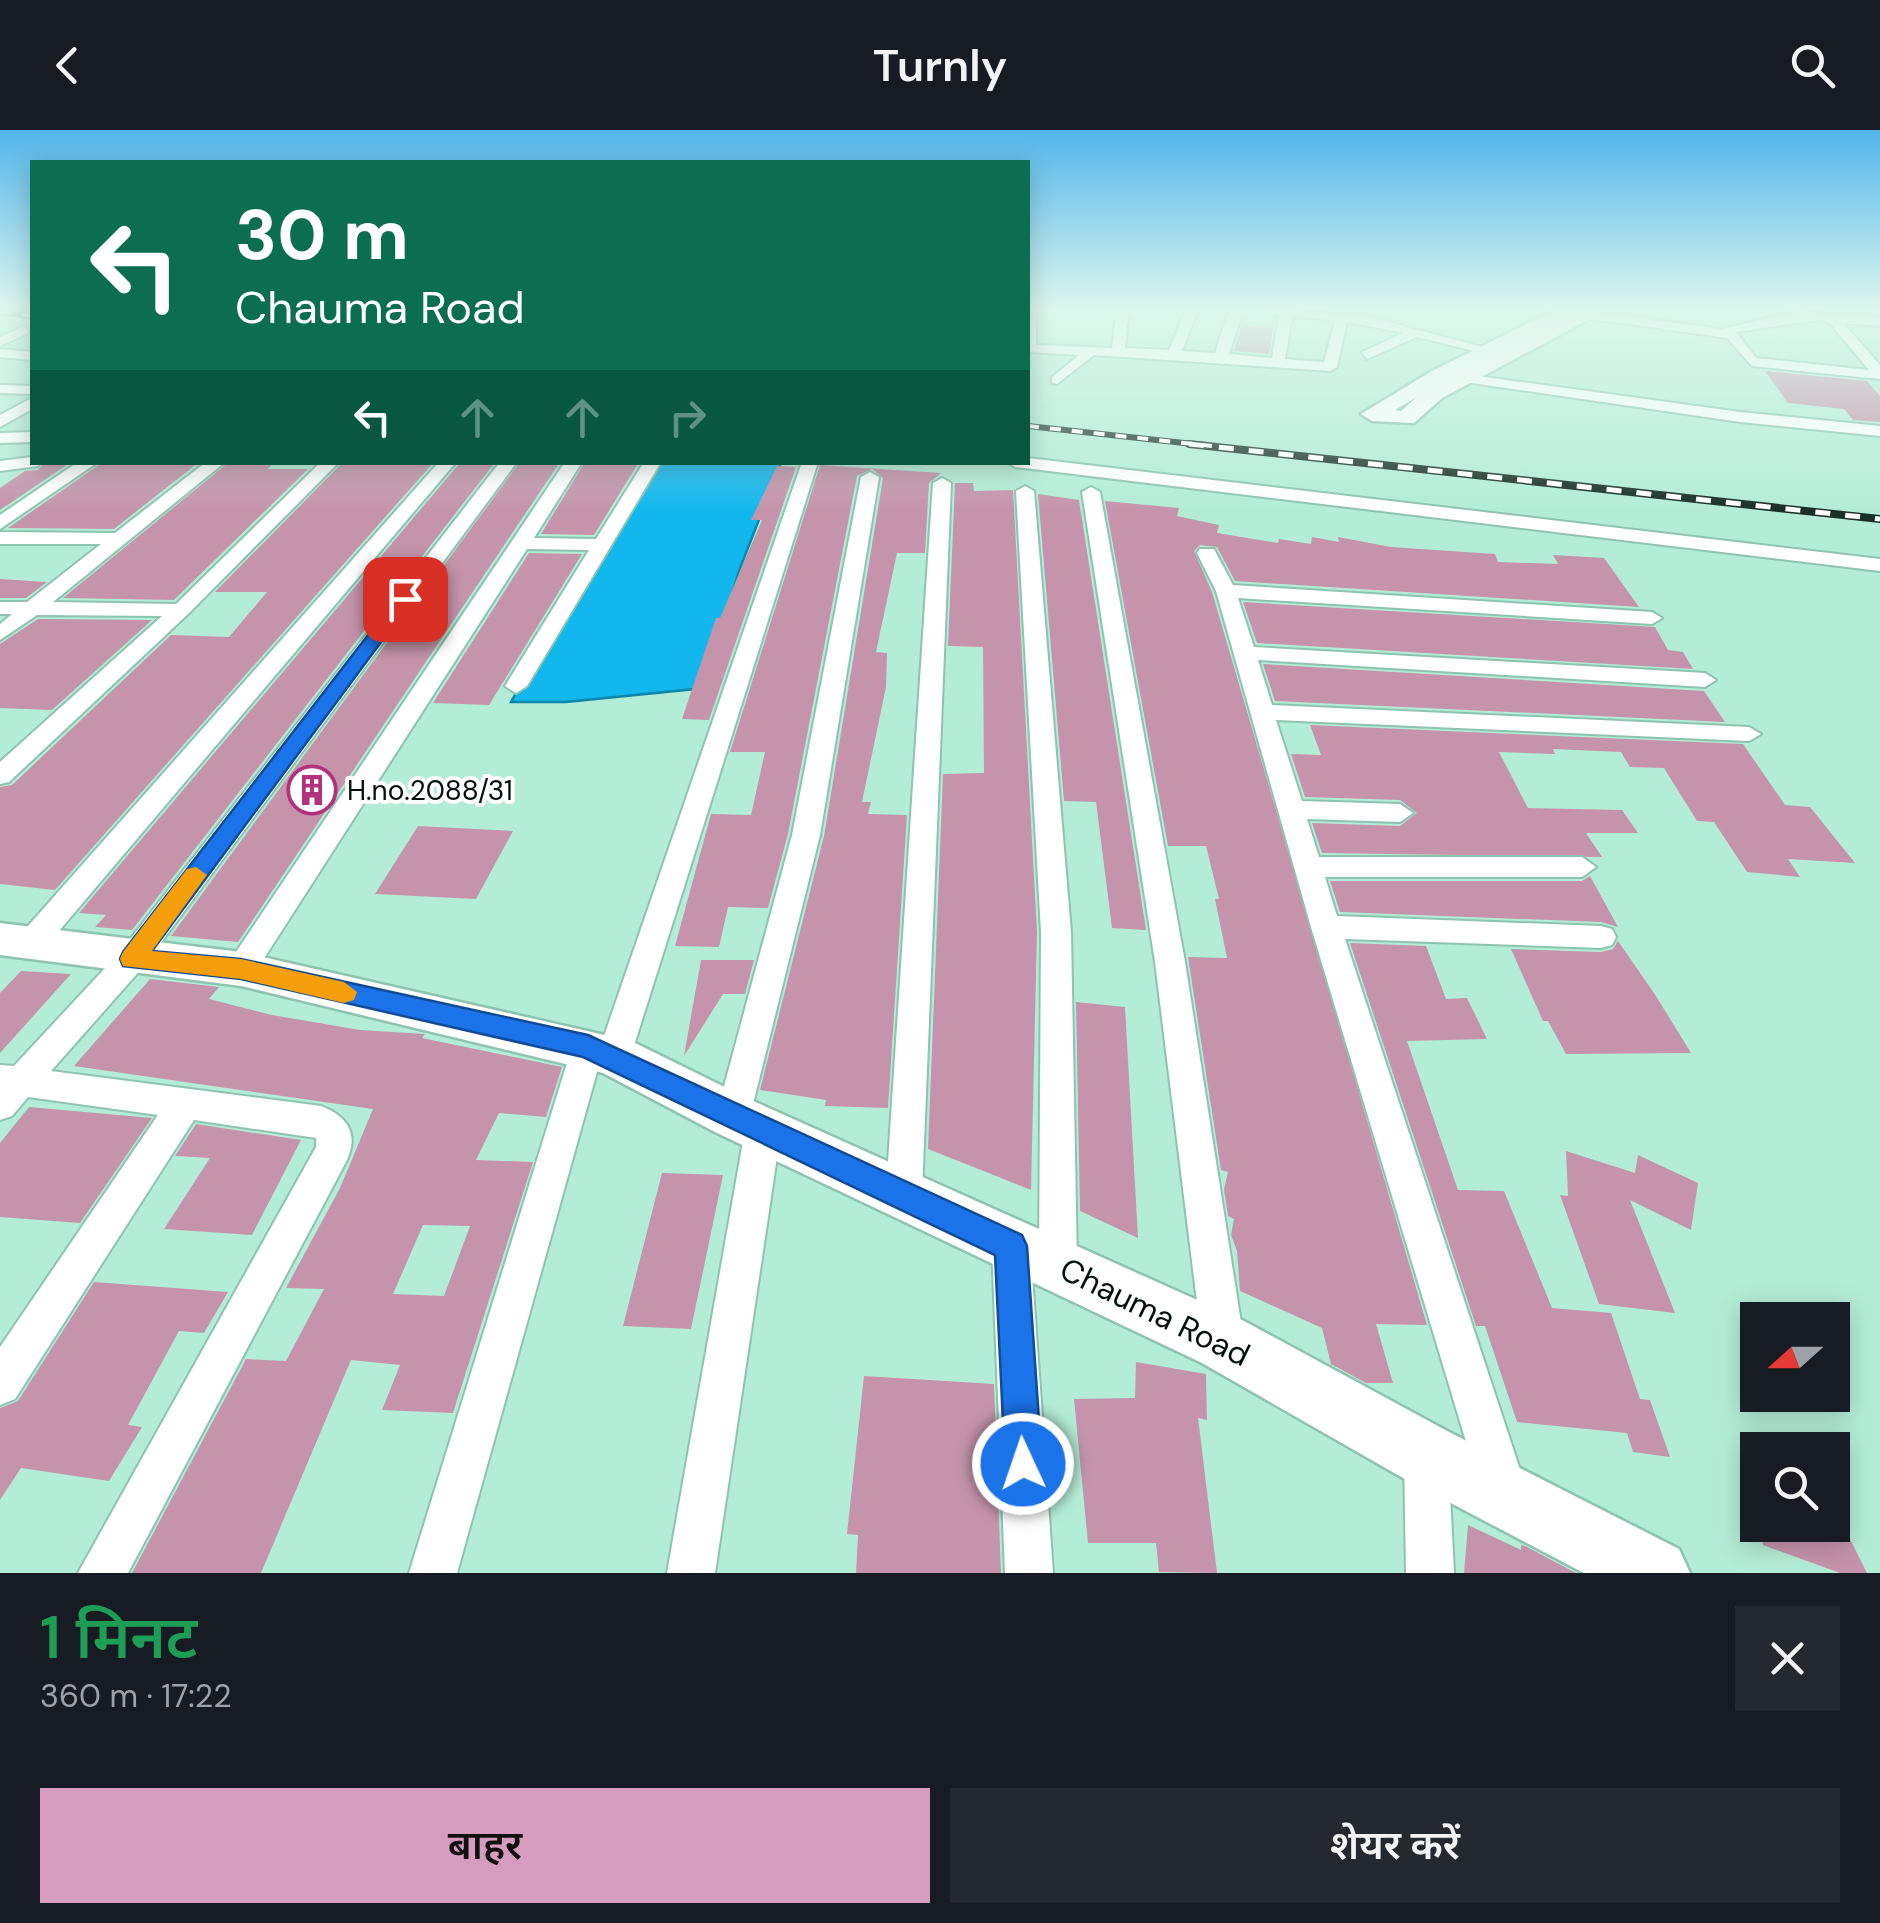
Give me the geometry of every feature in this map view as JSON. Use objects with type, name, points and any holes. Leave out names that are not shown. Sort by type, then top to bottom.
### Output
[{"type":"main road","points":[[1443,374],[1372,414],[1406,418],[1434,392],[1471,374]]},
{"type":"main road","name":"Chauma Road","points":[[16,941],[132,959],[241,969],[601,1051],[1223,1342],[1426,1455],[1655,1573]]},
{"type":"street","points":[[1057,380],[1064,374]]},
{"type":"street","points":[[1464,378],[1740,417],[1880,431]]},
{"type":"street","points":[[0,389],[30,390]]},
{"type":"street","points":[[0,422],[30,404]]},
{"type":"street","points":[[0,441],[30,437]]},
{"type":"street","points":[[0,466],[30,462]]},
{"type":"street","points":[[1030,464],[1880,565]]},
{"type":"street","points":[[0,524],[86,465]]},
{"type":"street","points":[[0,634],[213,465]]},
{"type":"street","points":[[0,776],[181,610],[328,465]]},
{"type":"street","points":[[16,941],[445,465]]},
{"type":"street","points":[[6,1089],[132,959],[507,465]]},
{"type":"street","points":[[241,969],[572,465]]},
{"type":"street","points":[[516,686],[651,465]]},
{"type":"street","points":[[433,1573],[601,1051],[809,465]]},
{"type":"street","points":[[692,1573],[748,1123],[806,836],[870,477]]},
{"type":"street","points":[[904,1192],[942,482]]},
{"type":"street","points":[[1025,491],[1056,932],[1034,1254],[1030,1573]]},
{"type":"street","points":[[0,497],[46,492]]},
{"type":"street","points":[[1091,492],[1170,962],[1223,1342]]},
{"type":"street","points":[[0,538],[118,540]]},
{"type":"street","points":[[518,542],[602,545]]},
{"type":"street","points":[[1207,553],[1226,591],[1326,926],[1505,1495]]},
{"type":"street","points":[[1226,591],[1652,618]]},
{"type":"street","points":[[0,608],[181,610]]},
{"type":"street","points":[[1244,652],[1705,680]]},
{"type":"street","points":[[1262,712],[1748,734]]},
{"type":"street","points":[[1294,810],[1400,813]]},
{"type":"street","points":[[1309,867],[1582,867]]},
{"type":"street","points":[[1326,926],[1600,937]]},
{"type":"street","points":[[6,1089],[320,1122],[334,1130],[334,1148],[102,1573]]},
{"type":"street","points":[[0,1384],[184,1106]]},
{"type":"street","points":[[1426,1455],[1430,1573]]},
{"type":"water","points":[[646,465],[780,465],[739,571],[705,688],[566,702],[511,702]]},
{"type":"building","points":[[1767,374],[1867,381],[1880,396],[1880,422],[1853,420],[1844,409],[1788,403]]},
{"type":"building","points":[[42,465],[67,465],[0,510],[0,488],[25,471],[38,470]]},
{"type":"building","points":[[99,465],[195,465],[114,529],[8,528]]},
{"type":"building","points":[[225,465],[308,469],[174,600],[63,598]]},
{"type":"building","points":[[340,465],[431,465],[55,890],[0,884],[0,787],[12,785],[171,635],[229,637],[267,592],[215,592]]},
{"type":"building","points":[[458,465],[493,465],[132,930],[95,927],[106,915],[79,913]]},
{"type":"building","points":[[518,465],[558,465],[238,942],[171,936]]},
{"type":"building","points":[[583,465],[637,465],[594,535],[541,534]]},
{"type":"building","points":[[820,465],[941,473],[929,483],[925,553],[897,553],[876,652],[887,653],[886,687],[862,802],[871,802],[868,814],[907,815],[888,1108],[825,1106],[826,1100],[760,1090],[824,836],[883,478],[872,469],[857,476],[788,834],[768,908],[728,907],[719,947],[675,946],[711,814],[751,815],[765,752],[730,752]]},
{"type":"building","points":[[777,466],[796,467],[709,720],[682,719],[716,618],[720,618],[762,520],[751,520]]},
{"type":"building","points":[[955,483],[973,483],[974,491],[1013,490],[1037,932],[1031,1190],[928,1149],[943,774],[984,773],[983,647],[948,646]]},
{"type":"building","points":[[1038,494],[1079,500],[1146,930],[1112,928],[1096,802],[1064,801]]},
{"type":"building","points":[[1105,501],[1179,508],[1177,516],[1219,525],[1217,533],[1278,543],[1279,539],[1311,544],[1312,537],[1339,542],[1338,537],[1391,547],[1495,554],[1498,562],[1558,564],[1553,555],[1604,558],[1639,607],[1235,581],[1217,547],[1200,545],[1194,551],[1212,592],[1427,1325],[1376,1324],[1393,1383],[1366,1383],[1331,1364],[1322,1328],[1240,1291],[1237,1251],[1231,1235],[1234,1219],[1228,1216],[1224,1189],[1228,1172],[1221,1170],[1188,957],[1227,958],[1215,899],[1219,899],[1206,846],[1168,846]]},
{"type":"building","points":[[529,553],[582,554],[489,705],[433,703]]},
{"type":"building","points":[[0,579],[47,582],[26,598],[0,598]]},
{"type":"building","points":[[1243,602],[1655,627],[1668,650],[1683,652],[1693,669],[1257,643]]},
{"type":"building","points":[[38,619],[152,620],[52,710],[0,708],[0,644]]},
{"type":"building","points":[[1263,664],[1704,691],[1725,722],[1275,701]]},
{"type":"building","points":[[1310,725],[1743,744],[1785,805],[1810,807],[1855,863],[1788,859],[1800,877],[1747,872],[1714,822],[1697,821],[1664,768],[1630,767],[1621,752],[1553,749],[1555,754],[1499,752],[1528,808],[1622,810],[1638,833],[1586,833],[1602,857],[1322,853],[1312,823],[1400,826],[1417,813],[1400,800],[1305,797],[1291,754],[1321,755]]},
{"type":"building","points":[[418,826],[513,831],[476,899],[375,894]]},
{"type":"building","points":[[1590,876],[1618,927],[1601,922],[1340,912],[1330,881],[1582,881]]},
{"type":"building","points":[[1618,941],[1691,1053],[1566,1054],[1548,1021],[1543,1021],[1511,949],[1601,952],[1613,949]]},
{"type":"building","points":[[1350,943],[1426,946],[1446,999],[1467,998],[1487,1039],[1407,1041],[1458,1190],[1504,1191],[1552,1308],[1611,1313],[1640,1399],[1650,1400],[1670,1457],[1633,1452],[1627,1433],[1517,1422],[1485,1326],[1476,1326]]},
{"type":"building","points":[[701,960],[754,960],[745,994],[723,994],[684,1056]]},
{"type":"building","points":[[21,971],[71,974],[0,1053],[0,993]]},
{"type":"building","points":[[150,979],[219,987],[209,999],[272,1015],[360,1030],[425,1034],[422,1038],[562,1067],[546,1117],[499,1113],[476,1160],[533,1162],[453,1413],[382,1410],[400,1365],[351,1360],[261,1573],[132,1573],[246,1359],[286,1361],[324,1289],[286,1288],[340,1188],[373,1109],[74,1066]],"holes":[[[423,1225],[470,1226],[444,1296],[393,1294]]]},
{"type":"building","points":[[1076,1002],[1125,1007],[1138,1238],[1080,1211]]},
{"type":"building","points":[[29,1107],[152,1118],[80,1223],[0,1217],[0,1143]]},
{"type":"building","points":[[196,1124],[301,1140],[252,1235],[164,1229],[210,1158],[175,1156]]},
{"type":"building","points":[[1566,1151],[1635,1173],[1638,1155],[1698,1183],[1691,1230],[1630,1200],[1675,1313],[1599,1304],[1560,1195],[1568,1196]]},
{"type":"building","points":[[662,1173],[723,1175],[691,1329],[623,1326]]},
{"type":"building","points":[[94,1282],[228,1292],[204,1333],[179,1331],[128,1425],[142,1427],[109,1481],[21,1468],[0,1500],[0,1408],[18,1401]]},
{"type":"building","points":[[1136,1362],[1206,1374],[1207,1420],[1198,1418],[1217,1573],[1159,1572],[1156,1543],[1088,1543],[1074,1399],[1135,1398]]},
{"type":"building","points":[[864,1376],[994,1384],[1001,1573],[856,1573],[858,1535],[847,1534]]},
{"type":"building","points":[[1468,1525],[1521,1550],[1521,1545],[1525,1546],[1576,1573],[1464,1573]]},
{"type":"building","points":[[1850,1539],[1867,1573],[1840,1573],[1762,1542]]},
{"type":"railway","points":[[1030,426],[1212,446]]},
{"type":"railway","points":[[1189,444],[1880,519]]},
{"type":"slow traffic","points":[[196,875],[132,959],[241,969],[344,992]]},
{"type":"place","name":"H.no.2088/31","points":[[312,790]]},
{"type":"route","points":[[405,599],[132,959],[241,969],[588,1047],[904,1192],[1011,1246],[1023,1464]]}]
